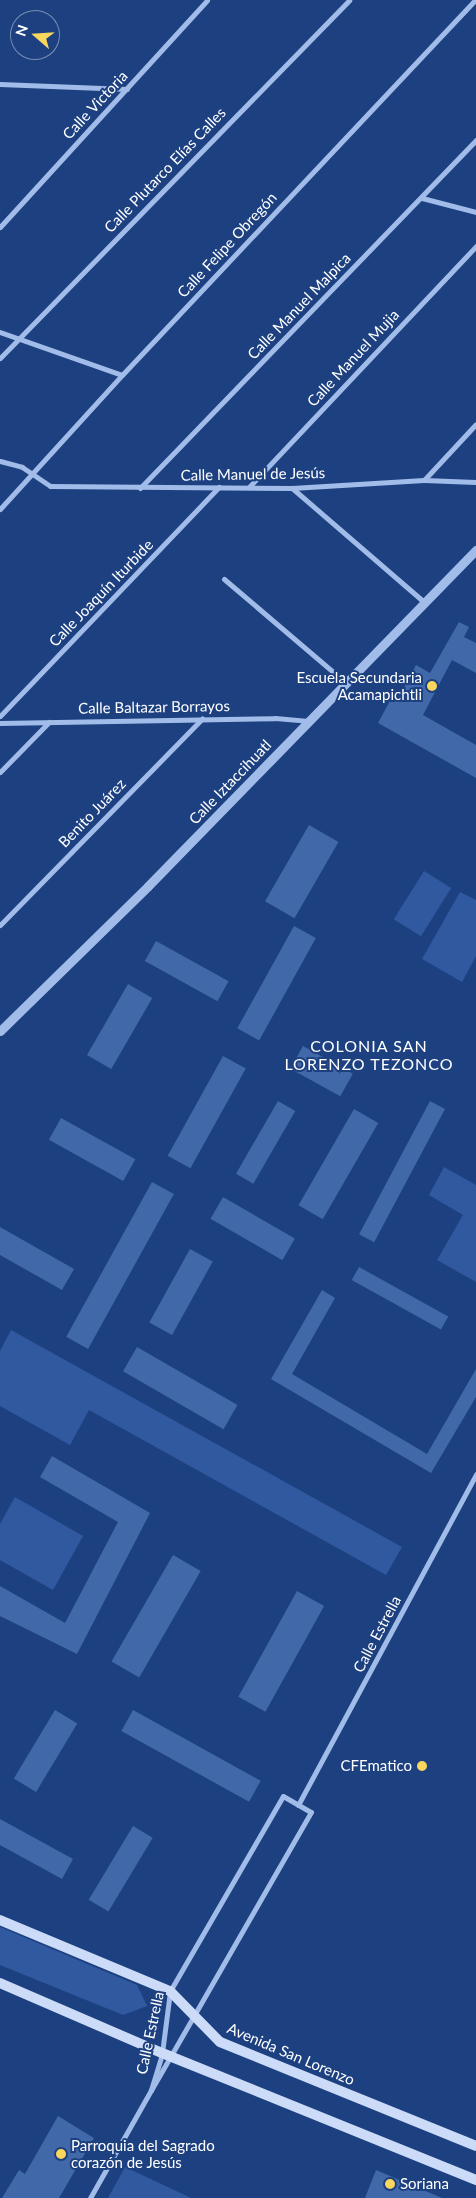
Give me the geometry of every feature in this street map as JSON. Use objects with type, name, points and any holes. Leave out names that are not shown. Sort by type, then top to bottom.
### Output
[{"type":"main road","name":"Avenida San Lorenzo","points":[[0,1920],[170,1991],[193,2017],[220,2042],[476,2146]]},
{"type":"main road","points":[[0,1983],[167,2055],[476,2180]]},
{"type":"street","name":"Calle Victoria","points":[[0,226],[207,0]]},
{"type":"street","name":"Calle Plutarco Elías Calles","points":[[0,358],[349,0]]},
{"type":"street","name":"Calle Felipe Obregón","points":[[0,509],[33,476],[122,375],[475,0]]},
{"type":"street","points":[[0,84],[127,89]]},
{"type":"street","name":"Calle Manuel Malpica","points":[[140,488],[476,140]]},
{"type":"street","points":[[422,198],[476,212]]},
{"type":"street","name":"Calle Manuel Mujia","points":[[249,487],[476,246]]},
{"type":"street","points":[[0,332],[122,375]]},
{"type":"street","points":[[424,480],[476,424]]},
{"type":"street","name":"Calle Manuel de Jesús","points":[[0,461],[22,467],[50,486],[292,488],[424,480],[476,482]]},
{"type":"street","name":"Calle Joaquín Iturbide","points":[[0,716],[219,487]]},
{"type":"street","points":[[292,488],[425,603]]},
{"type":"street","name":"Calle Iztaccihuatl","points":[[2,1026],[308,722],[476,550]]},
{"type":"street","points":[[224,579],[345,682]]},
{"type":"street","name":"Calle Baltazar Borrayos","points":[[0,723],[276,718],[308,722]]},
{"type":"street","name":"Benito Juárez","points":[[0,925],[202,719]]},
{"type":"street","points":[[0,772],[49,722]]},
{"type":"street","name":"Calle Estrella","points":[[298,1805],[476,1474]]},
{"type":"street","name":"Calle Estrella","points":[[90,2198],[151,2090],[167,2055],[193,2017],[311,1812],[283,1796],[170,1991],[167,2055]]},
{"type":"street","points":[[151,2090],[167,2055]]},
{"type":"shaded area","points":[[424,871],[451,888],[421,936],[394,919]]},
{"type":"shaded area","points":[[460,892],[476,900],[476,956],[462,982],[422,959]]},
{"type":"shaded area","points":[[444,1167],[476,1185],[476,1282],[437,1260],[463,1215],[429,1195]]},
{"type":"shaded area","points":[[11,1330],[402,1547],[386,1575],[89,1410],[70,1445],[0,1406],[0,1351]]},
{"type":"shaded area","points":[[15,1497],[83,1536],[53,1590],[0,1560],[0,1524]]},
{"type":"shaded area","points":[[0,1927],[137,1985],[147,2006],[123,2015],[0,1965]]},
{"type":"shaded area","points":[[125,2167],[191,2198],[108,2198]]},
{"type":"building","points":[[459,622],[469,627],[464,637],[476,643],[476,673],[452,660],[423,715],[476,745],[476,778],[378,723],[392,697],[397,701],[416,665],[430,673]]},
{"type":"building","points":[[309,825],[338,842],[294,918],[265,901]]},
{"type":"building","points":[[294,926],[316,938],[259,1040],[237,1028]]},
{"type":"building","points":[[156,941],[229,981],[217,1001],[145,961]]},
{"type":"building","points":[[128,984],[152,998],[111,1069],[87,1055]]},
{"type":"building","points":[[303,1046],[353,1074],[340,1096],[290,1069]]},
{"type":"building","points":[[223,1056],[246,1069],[190,1168],[168,1156]]},
{"type":"building","points":[[278,1101],[295,1111],[253,1184],[236,1174]]},
{"type":"building","points":[[430,1101],[445,1109],[374,1242],[359,1234]]},
{"type":"building","points":[[354,1109],[378,1123],[323,1219],[298,1205]]},
{"type":"building","points":[[61,1118],[135,1159],[123,1181],[49,1140]]},
{"type":"building","points":[[152,1182],[174,1194],[88,1349],[66,1337]]},
{"type":"building","points":[[223,1197],[295,1238],[282,1260],[210,1219]]},
{"type":"building","points":[[0,1227],[74,1269],[62,1290],[0,1255]]},
{"type":"building","points":[[190,1249],[213,1262],[172,1335],[149,1322]]},
{"type":"building","points":[[359,1267],[448,1316],[441,1330],[352,1280]]},
{"type":"building","points":[[322,1290],[335,1298],[292,1374],[427,1454],[476,1369],[476,1397],[431,1473],[271,1379]]},
{"type":"building","points":[[137,1347],[237,1405],[223,1429],[123,1371]]},
{"type":"building","points":[[52,1456],[150,1513],[77,1654],[0,1616],[0,1586],[65,1623],[118,1522],[40,1477]]},
{"type":"building","points":[[173,1555],[201,1571],[139,1678],[112,1662]]},
{"type":"building","points":[[297,1591],[324,1606],[265,1712],[238,1697]]},
{"type":"building","points":[[55,1710],[77,1723],[36,1792],[14,1779]]},
{"type":"building","points":[[133,1710],[261,1781],[249,1802],[121,1731]]},
{"type":"building","points":[[0,1819],[73,1859],[62,1879],[0,1845]]},
{"type":"building","points":[[133,1826],[153,1838],[108,1912],[89,1900]]},
{"type":"building","name":"Parroquia del Sagrado corazón de Jesús","points":[[58,2116],[94,2138],[59,2198],[2,2198],[19,2170],[25,2174]]},
{"type":"building","name":"Soriana","points":[[376,2170],[442,2198],[365,2198]]},
{"type":"place","name":"Escuela Secundaria Acamapichtli","points":[[432,686]]},
{"type":"place","name":"CFEmatico","points":[[422,1766]]},
{"type":"place","name":"Parroquia del Sagrado corazón de Jesús","points":[[61,2154]]},
{"type":"place","name":"Soriana","points":[[390,2184]]},
{"type":"district","name":"COLONIA SAN LORENZO TEZONCO","points":[[369,1055]]}]
